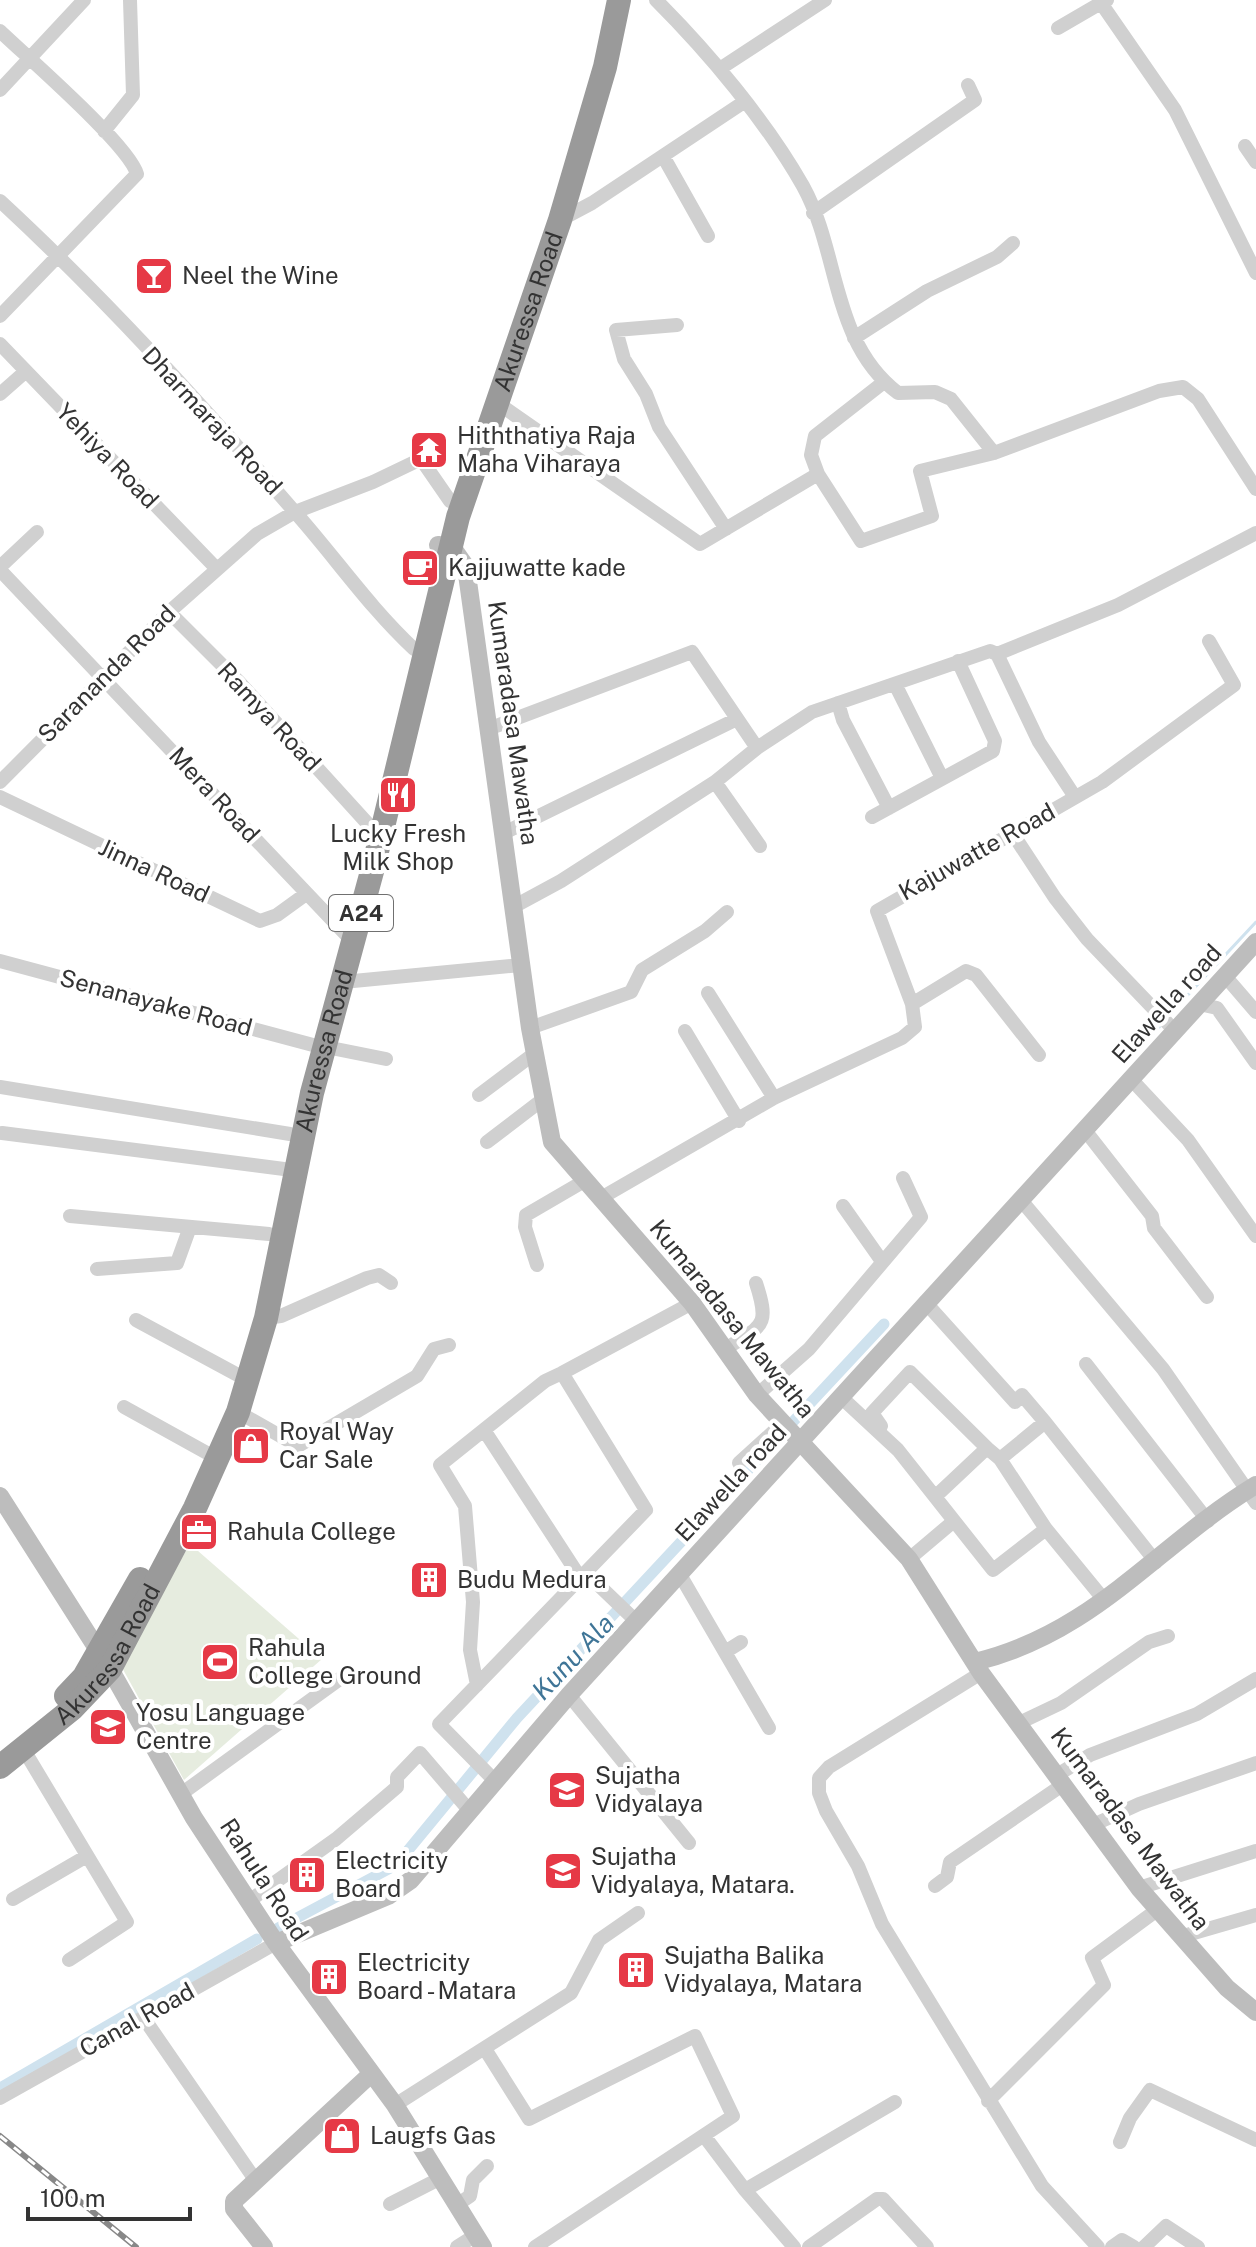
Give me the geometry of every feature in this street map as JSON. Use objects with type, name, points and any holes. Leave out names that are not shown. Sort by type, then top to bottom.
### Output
[{"type":"highway","name":"Akuressa Road","points":[[104,1660],[207,1453],[236,1374],[253,1316],[269,1234],[312,1093],[319,1046],[368,824],[414,649],[445,546],[496,402],[607,0]]},
{"type":"highway","name":"Akuressa Road","points":[[0,1767],[63,1698],[104,1660],[207,1486],[238,1412],[266,1318],[290,1134],[343,982],[345,925],[445,546],[450,501],[471,431],[560,220],[605,67],[619,0]]},
{"type":"main road","name":"Kumaradasa Mawatha","points":[[445,546],[466,567],[491,728],[530,1028],[552,1142],[692,1303],[757,1395],[909,1559],[978,1668],[1139,1888],[1227,1988],[1256,2012]]},
{"type":"main road","name":"Elawella road","points":[[276,1943],[388,1896],[411,1880],[468,1809],[569,1695],[1256,942]]},
{"type":"main road","points":[[978,1668],[1051,1636],[1105,1601],[1208,1521],[1253,1493]]},
{"type":"main road","name":"Rahula Road","points":[[0,1496],[104,1660],[181,1794],[276,1943],[395,2105],[480,2241]]},
{"type":"main road","points":[[264,2247],[234,2209],[234,2201],[371,2074]]},
{"type":"street","points":[[0,90],[84,0]]},
{"type":"street","points":[[104,131],[133,95],[130,0]]},
{"type":"street","points":[[656,0],[721,68],[804,187],[854,338],[871,368],[898,393],[935,392],[951,399],[994,453]]},
{"type":"street","points":[[721,68],[825,0]]},
{"type":"street","points":[[1058,28],[1102,1],[1175,110],[1256,273]]},
{"type":"street","points":[[0,31],[104,131],[134,165],[137,174],[0,316]]},
{"type":"street","points":[[813,213],[975,100],[968,85]]},
{"type":"street","points":[[560,220],[744,102]]},
{"type":"street","points":[[1245,146],[1256,162]]},
{"type":"street","points":[[663,156],[708,236]]},
{"type":"street","name":"Dharmaraja Road","points":[[0,201],[58,254],[295,512],[365,598],[414,649]]},
{"type":"street","points":[[854,338],[927,291],[997,257],[1013,243]]},
{"type":"street","points":[[677,325],[616,330],[624,359],[646,394],[659,427],[726,529]]},
{"type":"street","name":"Yehiya Road","points":[[0,344],[216,568]]},
{"type":"street","points":[[0,394],[25,372]]},
{"type":"street","points":[[884,382],[815,436],[811,455],[818,474],[861,541],[932,516],[920,471],[994,453],[1159,391],[1183,387],[1198,399],[1256,489]]},
{"type":"street","points":[[496,402],[700,544],[818,474]]},
{"type":"street","name":"Sarananda Road","points":[[0,782],[169,612],[257,534],[295,512],[421,459],[450,501]]},
{"type":"street","points":[[0,568],[37,532]]},
{"type":"street","points":[[997,654],[1118,605],[1256,533]]},
{"type":"street","name":"Mera Road","points":[[0,568],[306,894],[345,925]]},
{"type":"street","name":"Ramya Road","points":[[169,612],[239,682],[368,824]]},
{"type":"street","name":"Kajuwatte Road","points":[[912,1004],[877,911],[1075,797],[1234,685],[1209,641]]},
{"type":"street","points":[[513,907],[561,881],[715,782],[757,748],[812,712],[990,651],[997,654],[1039,742],[1075,797]]},
{"type":"street","points":[[491,728],[692,652],[757,748]]},
{"type":"street","points":[[872,817],[993,751],[995,741],[958,661]]},
{"type":"street","points":[[895,684],[942,778]]},
{"type":"street","points":[[838,703],[843,720],[889,808]]},
{"type":"street","points":[[504,833],[737,719]]},
{"type":"street","points":[[715,782],[760,846]]},
{"type":"street","name":"Jinna Road","points":[[0,797],[260,921],[277,915],[306,894]]},
{"type":"street","points":[[1013,834],[1055,898],[1087,939],[1175,1031]]},
{"type":"street","points":[[530,1028],[631,992],[642,970],[705,931],[727,912]]},
{"type":"street","name":"Senanayake Road","points":[[0,961],[319,1046],[386,1059]]},
{"type":"street","points":[[343,982],[521,965]]},
{"type":"street","points":[[601,1198],[774,1098],[902,1038],[915,1027],[912,1004],[966,971],[976,975],[1039,1055]]},
{"type":"street","points":[[1225,976],[1256,1012]]},
{"type":"street","points":[[708,993],[774,1098]]},
{"type":"street","points":[[1199,1004],[1217,1008],[1256,1063]]},
{"type":"street","points":[[685,1031],[739,1121]]},
{"type":"street","points":[[479,1095],[535,1053]]},
{"type":"street","points":[[1131,1079],[1188,1140],[1256,1236]]},
{"type":"street","points":[[0,1087],[290,1134]]},
{"type":"street","points":[[487,1142],[542,1100]]},
{"type":"street","points":[[1084,1129],[1152,1216],[1154,1228],[1207,1297]]},
{"type":"street","points":[[2,1133],[285,1185]]},
{"type":"street","points":[[757,1395],[809,1349],[881,1260],[921,1217],[903,1178]]},
{"type":"street","points":[[537,1265],[525,1227],[526,1215],[586,1180]]},
{"type":"street","points":[[1020,1199],[1163,1369],[1253,1493]]},
{"type":"street","points":[[843,1206],[881,1260]]},
{"type":"street","points":[[70,1216],[269,1234]]},
{"type":"street","points":[[97,1269],[177,1263],[190,1227]]},
{"type":"street","points":[[266,1318],[281,1316],[367,1278],[379,1275],[391,1283]]},
{"type":"street","points":[[724,1350],[761,1325],[765,1313],[756,1283]]},
{"type":"street","points":[[925,1302],[1015,1402],[1022,1395],[1156,1562]]},
{"type":"street","points":[[477,1685],[470,1650],[473,1602],[465,1506],[440,1465],[545,1381],[692,1303]]},
{"type":"street","points":[[136,1320],[236,1374]]},
{"type":"street","points":[[238,1412],[298,1446],[394,1392],[417,1376],[434,1349],[449,1345]]},
{"type":"street","points":[[1086,1364],[1208,1521]]},
{"type":"street","points":[[879,1432],[882,1427],[872,1413],[910,1372],[1000,1459],[1046,1529],[1105,1601]]},
{"type":"street","points":[[494,1780],[439,1724],[646,1510],[562,1373]]},
{"type":"street","points":[[842,1398],[879,1432],[937,1495],[993,1570],[1046,1529]]},
{"type":"street","points":[[124,1407],[207,1453]]},
{"type":"street","points":[[1000,1459],[1045,1422]]},
{"type":"street","points":[[739,1463],[783,1423]]},
{"type":"street","points":[[484,1430],[584,1576],[636,1621]]},
{"type":"street","points":[[937,1495],[987,1448]]},
{"type":"street","points":[[909,1559],[954,1521]]},
{"type":"street","points":[[679,1573],[769,1728]]},
{"type":"street","points":[[1019,1723],[1061,1703],[1149,1642],[1168,1636]]},
{"type":"street","points":[[725,1652],[741,1642]]},
{"type":"street","points":[[978,1668],[829,1767],[819,1778],[819,1793],[858,1866],[882,1924],[988,2101],[1042,2186],[1098,2247]]},
{"type":"street","points":[[181,1794],[348,1673]]},
{"type":"street","points":[[935,1886],[947,1877],[950,1862],[1090,1755],[1197,1714],[1256,1679]]},
{"type":"street","points":[[569,1695],[689,1843]]},
{"type":"street","points":[[12,1751],[87,1856],[127,1922],[69,1960]]},
{"type":"street","points":[[249,1901],[336,1839],[397,1787],[397,1777],[420,1753],[468,1809]]},
{"type":"street","points":[[1093,1825],[1139,1804],[1256,1763]]},
{"type":"street","points":[[1139,1888],[1256,1851]]},
{"type":"street","points":[[13,1899],[87,1856]]},
{"type":"street","points":[[988,2101],[1104,1985],[1092,1958],[1157,1910]]},
{"type":"street","points":[[395,2105],[571,1993],[599,1940],[638,1913]]},
{"type":"street","points":[[1180,1937],[1256,1915]]},
{"type":"street","name":"Canal Road","points":[[0,2098],[276,1943]]},
{"type":"street","points":[[143,2017],[256,2181]]},
{"type":"street","points":[[485,2049],[529,2119],[695,2036],[733,2116],[705,2137],[592,2206],[535,2247]]},
{"type":"street","points":[[1120,2142],[1130,2118],[1150,2090],[1256,2140]]},
{"type":"street","points":[[745,2190],[895,2102]]},
{"type":"street","points":[[705,2137],[794,2247]]},
{"type":"street","points":[[458,2204],[470,2196],[473,2180],[487,2166]]},
{"type":"street","points":[[390,2204],[441,2178]]},
{"type":"street","points":[[809,2247],[877,2199],[883,2199],[927,2247]]},
{"type":"street","points":[[1144,2247],[1166,2226],[1198,2247]]},
{"type":"street","points":[[1112,2247],[1122,2240],[1134,2247]]},
{"type":"street","points":[[457,2247],[480,2241]]},
{"type":"shaded area","name":"Rahula College Ground","points":[[190,1544],[322,1659],[184,1780],[120,1664]]},
{"type":"waterway","points":[[1171,1013],[1256,922]]},
{"type":"waterway","points":[[1138,1050],[1162,1024]]},
{"type":"waterway","name":"Kunu Ala","points":[[278,1928],[396,1865],[517,1718],[884,1324]]},
{"type":"waterway","name":"Kunu Ala","points":[[0,2088],[257,1939]]},
{"type":"railway","points":[[0,2136],[136,2247]]},
{"type":"place","name":"Neel the Wine","points":[[154,276]]},
{"type":"place","name":"Hiththatiya Raja Maha Viharaya","points":[[429,450]]},
{"type":"place","name":"Kajjuwatte kade","points":[[420,568]]},
{"type":"place","name":"Lucky Fresh Milk Shop","points":[[398,795]]},
{"type":"place","name":"Royal Way Car Sale","points":[[251,1446]]},
{"type":"place","name":"Rahula College","points":[[199,1532]]},
{"type":"place","name":"Budu Medura","points":[[429,1580]]},
{"type":"place","name":"Rahula College Ground","points":[[220,1662]]},
{"type":"place","name":"Yosu Language Centre","points":[[108,1727]]},
{"type":"place","name":"Sujatha Vidyalaya","points":[[567,1790]]},
{"type":"place","name":"Sujatha Vidyalaya, Matara.","points":[[563,1871]]},
{"type":"place","name":"Electricity Board","points":[[307,1875]]},
{"type":"place","name":"Sujatha Balika Vidyalaya, Matara","points":[[636,1970]]},
{"type":"place","name":"Electricity Board - Matara","points":[[329,1977]]},
{"type":"place","name":"Laugfs Gas","points":[[342,2136]]}]
